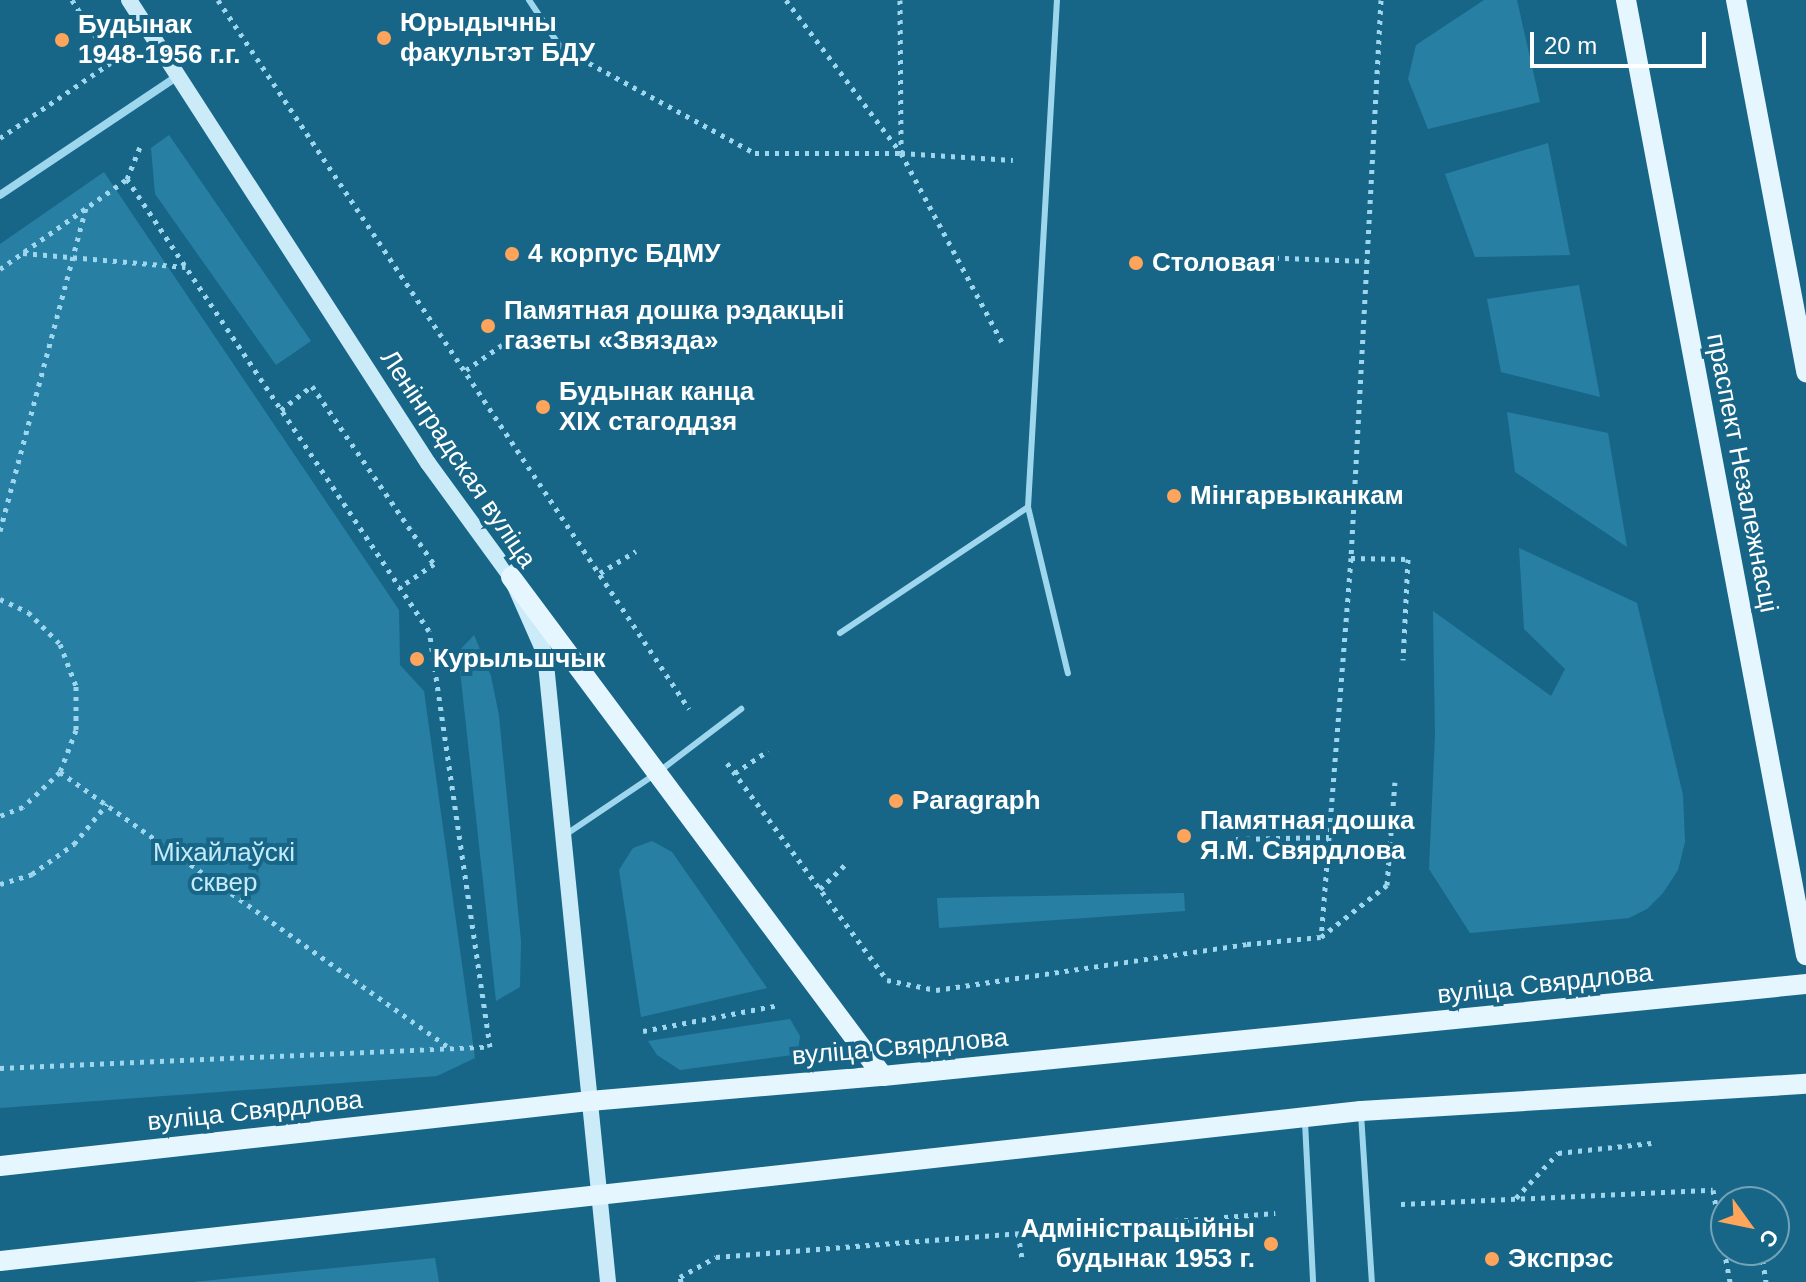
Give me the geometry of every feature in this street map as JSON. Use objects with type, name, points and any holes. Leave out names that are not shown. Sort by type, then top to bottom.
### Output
[{"type":"main road","name":"праспект Незалежнасці","points":[[1626,0],[1806,955]]},
{"type":"main road","points":[[1736,0],[1806,372]]},
{"type":"main road","points":[[511,577],[883,1076]]},
{"type":"main road","name":"вуліца Свярдлова","points":[[0,1166],[590,1101],[883,1076],[1806,984]]},
{"type":"main road","points":[[0,1261],[1361,1111],[1806,1084]]},
{"type":"street","name":"Ленінградская вуліца","points":[[129,0],[428,463],[511,577],[545,654],[608,1282]]},
{"type":"street","points":[[0,195],[180,75]]},
{"type":"lane","points":[[529,0],[561,48]]},
{"type":"lane","points":[[1057,0],[1028,507],[1068,673]]},
{"type":"lane","points":[[840,633],[1028,507]]},
{"type":"lane","points":[[562,837],[657,773],[741,709]]},
{"type":"lane","points":[[1361,1111],[1372,1282]]},
{"type":"lane","points":[[1304,1118],[1313,1282]]},
{"type":"path","points":[[0,138],[112,62],[72,0]]},
{"type":"path","points":[[218,0],[706,734],[887,980],[936,990],[1247,944],[1321,937],[1387,885],[1395,782]]},
{"type":"path","points":[[786,0],[901,153],[1034,403]]},
{"type":"path","points":[[900,0],[901,153]]},
{"type":"path","points":[[1321,937],[1351,558],[1381,0]]},
{"type":"path","points":[[561,48],[755,153],[901,153],[1047,163]]},
{"type":"path","points":[[0,269],[127,179],[145,136]]},
{"type":"path","points":[[0,1068],[490,1047],[429,631],[127,179]]},
{"type":"path","points":[[0,531],[86,208]]},
{"type":"path","points":[[23,253],[186,267]]},
{"type":"path","points":[[1255,257],[1367,261]]},
{"type":"path","points":[[466,370],[502,345]]},
{"type":"path","points":[[281,410],[312,386],[434,564],[400,587]]},
{"type":"path","points":[[600,573],[636,551]]},
{"type":"path","points":[[1351,558],[1408,559],[1403,660]]},
{"type":"path","points":[[0,599],[28,612],[60,644],[76,686],[76,730],[60,772],[23,807],[0,816]]},
{"type":"path","points":[[735,773],[768,751]]},
{"type":"path","points":[[60,772],[450,1048]]},
{"type":"path","points":[[0,884],[32,874],[74,844],[107,804]]},
{"type":"path","points":[[1236,839],[1329,837]]},
{"type":"path","points":[[820,889],[848,862]]},
{"type":"path","points":[[643,1031],[780,1005]]},
{"type":"path","points":[[1516,1199],[1558,1153],[1651,1143]]},
{"type":"path","points":[[1366,1205],[1713,1190],[1730,1282]]},
{"type":"path","points":[[681,1282],[680,1277],[716,1257],[1311,1211]]},
{"type":"path","points":[[1018,1233],[1022,1258]]},
{"type":"green space","points":[[1484,0],[1517,0],[1540,102],[1428,129],[1408,79],[1416,45]]},
{"type":"green space","points":[[169,135],[311,341],[276,365],[155,194],[151,148]]},
{"type":"green space","points":[[1548,143],[1570,255],[1475,257],[1445,174]]},
{"type":"green space","name":"Міхайлаўскі сквер","points":[[104,172],[399,610],[400,665],[424,691],[475,1058],[437,1076],[0,1108],[0,244]]},
{"type":"green space","points":[[1579,285],[1600,397],[1501,372],[1487,299]]},
{"type":"green space","points":[[1507,412],[1608,433],[1627,547],[1515,472]]},
{"type":"green space","points":[[1519,548],[1637,603],[1683,795],[1685,842],[1678,870],[1663,893],[1647,909],[1629,918],[1470,933],[1429,869],[1435,735],[1433,611],[1551,696],[1565,669],[1524,629]]},
{"type":"green space","points":[[474,635],[491,676],[499,716],[521,941],[520,987],[496,1001],[458,652]]},
{"type":"green space","points":[[652,841],[672,852],[767,988],[641,1017],[619,870],[633,848]]},
{"type":"green space","points":[[1184,893],[1185,911],[939,928],[937,898]]},
{"type":"green space","points":[[790,1019],[800,1036],[798,1051],[793,1055],[680,1070],[657,1055],[648,1041]]},
{"type":"green space","points":[[435,1258],[439,1282],[193,1282]]},
{"type":"place","name":"Юрыдычны факультэт БДУ","points":[[384,38]]},
{"type":"place","name":"Будынак 1948-1956 г.г.","points":[[62,40]]},
{"type":"place","name":"4 корпус БДМУ","points":[[512,254]]},
{"type":"place","name":"Столовая","points":[[1136,263]]},
{"type":"place","name":"Памятная дошка рэдакцыі газеты «Звязда»","points":[[488,326]]},
{"type":"place","name":"Будынак канца XIX стагоддзя","points":[[543,407]]},
{"type":"place","name":"Мінгарвыканкам","points":[[1174,496]]},
{"type":"place","name":"Курыльшчык","points":[[417,659]]},
{"type":"place","name":"Paragraph","points":[[896,801]]},
{"type":"place","name":"Памятная дошка Я.М. Свярдлова","points":[[1184,836]]},
{"type":"place","name":"Адміністрацыйны будынак 1953 г.","points":[[1271,1244]]},
{"type":"place","name":"Экспрэс","points":[[1492,1259]]}]
